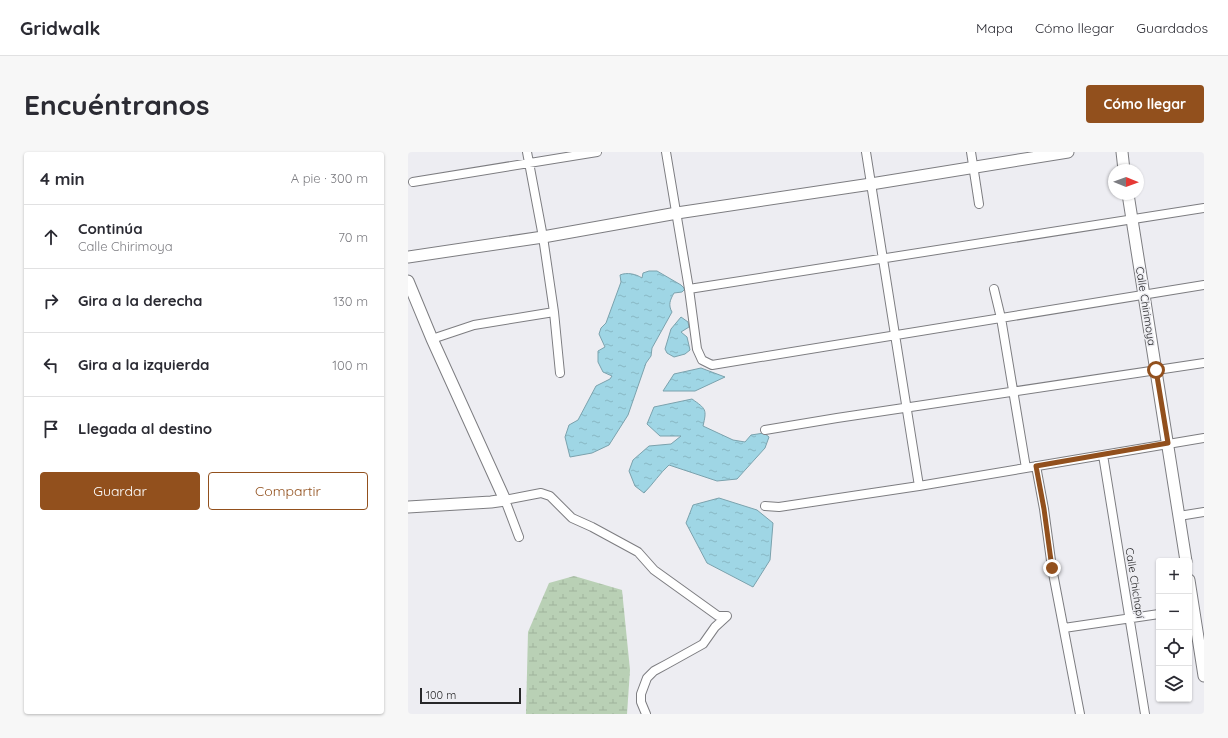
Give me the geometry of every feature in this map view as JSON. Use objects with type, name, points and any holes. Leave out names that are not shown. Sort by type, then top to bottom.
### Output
[{"type":"street","points":[[527,152],[543,236],[554,312],[560,373]]},
{"type":"street","points":[[413,182],[597,152]]},
{"type":"street","points":[[666,152],[699,355],[702,360],[712,365],[895,334],[1204,285]]},
{"type":"street","points":[[866,152],[919,486]]},
{"type":"street","points":[[971,152],[979,204]]},
{"type":"street","points":[[408,257],[1068,152]]},
{"type":"street","points":[[1122,152],[1123,164]]},
{"type":"street","name":"Calle Chirimoya","points":[[1129,200],[1186,558]]},
{"type":"street","points":[[689,289],[1204,208]]},
{"type":"street","points":[[408,281],[432,339],[505,500],[519,537]]},
{"type":"street","points":[[994,289],[1001,318],[1026,468]]},
{"type":"street","points":[[432,339],[474,325],[554,312]]},
{"type":"street","points":[[766,430],[1204,362]]},
{"type":"street","points":[[765,506],[778,507],[919,486],[1204,438]]},
{"type":"street","name":"Calle Chichapí","points":[[1103,455],[1145,714]]},
{"type":"street","points":[[1036,466],[1044,509],[1052,568],[1080,714]]},
{"type":"street","points":[[408,507],[491,502],[542,493],[550,496],[572,518],[638,552],[654,570],[718,616],[727,616],[715,627],[703,644],[654,671],[647,678],[641,694],[641,702],[646,714]]},
{"type":"street","points":[[1179,516],[1204,512]]},
{"type":"street","points":[[1192,611],[1200,629],[1204,676]]},
{"type":"street","points":[[1064,628],[1156,614]]},
{"type":"green space","points":[[574,576],[622,590],[630,670],[627,714],[526,714],[528,632],[549,583]]},
{"type":"water","points":[[657,271],[681,285],[685,289],[682,292],[674,293],[670,305],[672,312],[652,348],[651,356],[646,363],[628,415],[609,445],[592,453],[570,457],[565,437],[569,425],[578,420],[596,386],[610,379],[612,376],[603,372],[598,362],[598,351],[605,347],[599,334],[601,328],[606,323],[621,282],[620,275],[631,274],[642,278],[643,273]]},
{"type":"water","points":[[681,317],[688,322],[689,327],[681,332],[687,337],[690,350],[685,354],[674,357],[667,353],[665,349],[671,329]]},
{"type":"water","points":[[701,368],[725,377],[695,391],[663,391],[674,374]]},
{"type":"water","points":[[692,399],[703,407],[705,416],[703,426],[733,440],[745,442],[751,435],[764,433],[769,437],[765,448],[737,479],[717,481],[669,465],[644,493],[635,486],[629,471],[633,460],[649,446],[671,444],[681,436],[660,436],[647,424],[654,407]]},
{"type":"water","points":[[719,498],[757,510],[773,523],[770,560],[753,587],[707,563],[686,523],[693,505]]},
{"type":"route","points":[[1052,568],[1044,509],[1036,466],[1168,443],[1156,370]]}]
